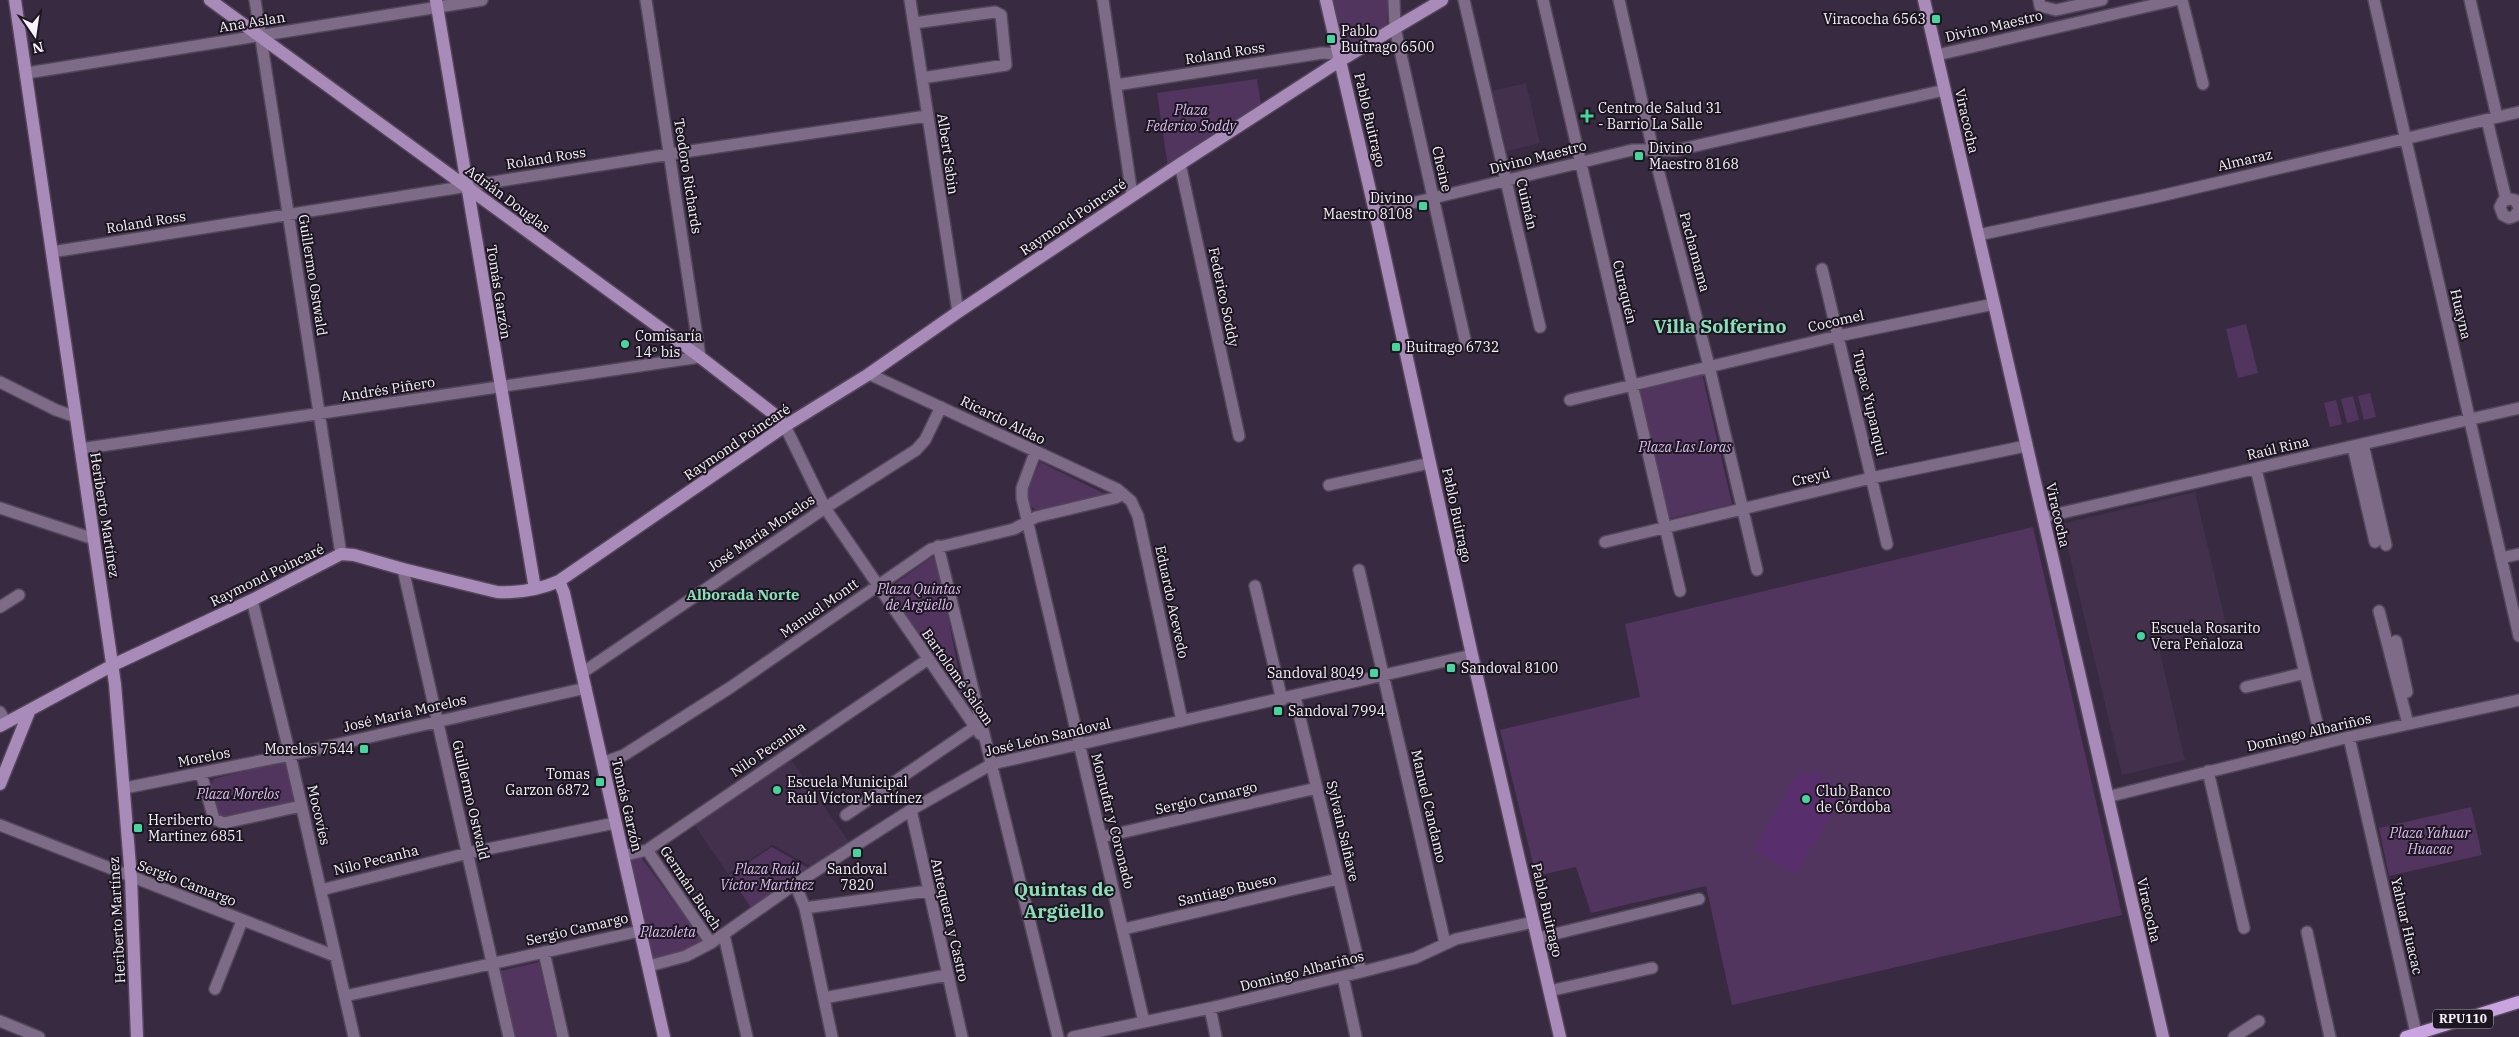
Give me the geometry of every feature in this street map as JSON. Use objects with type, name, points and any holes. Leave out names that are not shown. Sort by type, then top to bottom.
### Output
[{"type":"main road","name":"RPU110","points":[[2411,1035],[2519,1002]]},
{"type":"street","name":"Heriberto Martínez","points":[[15,0],[113,665],[125,788],[131,878],[137,1037]]},
{"type":"street","name":"Adrián Douglas","points":[[210,0],[700,357],[779,418],[785,426]]},
{"type":"street","name":"Guillermo Ostwald","points":[[255,0],[341,554]]},
{"type":"street","name":"Ana Aslan","points":[[27,73],[260,36],[437,3],[482,0]]},
{"type":"street","name":"Teodoro Richards","points":[[646,0],[700,357]]},
{"type":"street","name":"Albert Sabin","points":[[910,0],[958,312]]},
{"type":"street","points":[[1103,0],[1132,195]]},
{"type":"street","name":"Pablo Buitrago","points":[[1326,0],[1375,212],[1472,655],[1560,1037]]},
{"type":"street","name":"Cheine","points":[[1394,0],[1395,28],[1466,344]]},
{"type":"street","name":"Raymond Poincaré","points":[[3,725],[113,665],[252,600],[341,554],[354,554],[403,569],[496,592],[512,593],[535,589],[559,581],[785,426],[869,374],[958,312],[1340,57],[1395,28],[1442,0]]},
{"type":"street","name":"Cuimán","points":[[1464,0],[1540,327]]},
{"type":"street","name":"Curaquén","points":[[1543,0],[1579,162],[1680,591]]},
{"type":"street","name":"Pachamama","points":[[1619,0],[1653,150],[1709,366],[1756,570]]},
{"type":"street","name":"Viracocha","points":[[1924,0],[2163,1037]]},
{"type":"street","points":[[2039,0],[2040,6],[2056,10],[2102,0]]},
{"type":"street","name":"Divino Maestro","points":[[1936,55],[2175,0]]},
{"type":"street","points":[[2182,0],[2202,84]]},
{"type":"street","name":"Huayna","points":[[2374,0],[2519,636]]},
{"type":"street","points":[[2470,0],[2506,199],[2500,207],[2503,216],[2512,218],[2519,208],[2515,200],[2506,199]]},
{"type":"street","name":"Tomás Garzón","points":[[437,3],[535,589]]},
{"type":"street","points":[[914,23],[995,12],[1001,15],[1006,65],[922,78]]},
{"type":"street","name":"Roland Ross","points":[[1116,85],[1322,53],[1340,57]]},
{"type":"street","name":"Divino Maestro","points":[[1375,212],[1632,150],[1677,150],[1945,90]]},
{"type":"street","name":"Almaraz","points":[[1978,235],[2406,140],[2519,112]]},
{"type":"street","name":"Roland Ross","points":[[52,252],[670,154],[928,116]]},
{"type":"street","name":"Federico Soddy","points":[[1180,164],[1239,436]]},
{"type":"street","name":"Tupac Yupanqui","points":[[1822,269],[1887,544]]},
{"type":"street","name":"Cocomel","points":[[1570,400],[1838,336],[1994,304]]},
{"type":"street","name":"Andrés Piñero","points":[[80,449],[700,357]]},
{"type":"street","name":"Ricardo Aldao","points":[[869,374],[1123,494]]},
{"type":"street","points":[[0,382],[56,410],[76,416]]},
{"type":"street","name":"José María Morelos","points":[[582,673],[825,508],[921,446],[941,407]]},
{"type":"street","name":"Raúl Rina","points":[[2044,517],[2519,408]]},
{"type":"street","name":"Bartolomé Salom","points":[[785,426],[825,508],[927,660],[984,740]]},
{"type":"street","points":[[2358,445],[2381,543]]},
{"type":"street","name":"Creyú","points":[[1605,542],[1872,478],[2026,446]]},
{"type":"street","name":"Montufar y Coronado","points":[[1035,453],[1022,488],[1027,521],[1144,1022]]},
{"type":"street","points":[[1329,485],[1430,463]]},
{"type":"street","points":[[2256,469],[2318,727]]},
{"type":"street","name":"Manuel Montt","points":[[602,763],[624,755],[731,687],[938,546],[1014,529],[1027,521],[1123,494]]},
{"type":"street","name":"Eduardo Acevedo","points":[[1123,494],[1131,501],[1138,516],[1182,721]]},
{"type":"street","points":[[0,508],[94,539]]},
{"type":"street","name":"Bartolomé Salom","points":[[938,546],[1058,1037]]},
{"type":"street","points":[[2501,558],[2519,554]]},
{"type":"street","name":"Guillermo Ostwald","points":[[403,569],[509,1037]]},
{"type":"street","name":"Manuel Candamo","points":[[1359,570],[1445,943]]},
{"type":"street","name":"Tomás Garzón","points":[[559,581],[564,593],[586,688],[664,1037]]},
{"type":"street","points":[[1255,586],[1282,700]]},
{"type":"street","points":[[0,607],[19,595]]},
{"type":"street","name":"Mocovíes","points":[[252,600],[290,755],[354,1037]]},
{"type":"street","points":[[2379,611],[2411,723]]},
{"type":"street","points":[[2396,641],[2411,723]]},
{"type":"street","name":"José León Sandoval","points":[[648,966],[686,956],[711,943],[795,884],[911,810],[992,764],[1282,700],[1472,655]]},
{"type":"street","name":"Nilo Pecanha","points":[[623,856],[647,850],[927,660]]},
{"type":"street","points":[[2246,687],[2305,673]]},
{"type":"street","name":"José María Morelos","points":[[290,755],[586,688]]},
{"type":"street","name":"Sylvain Salñave","points":[[1295,697],[1361,972]]},
{"type":"street","name":"Domingo Albariños","points":[[2107,797],[2349,737],[2519,700]]},
{"type":"street","points":[[0,712],[3,725]]},
{"type":"street","points":[[0,784],[29,712]]},
{"type":"street","points":[[846,815],[975,727]]},
{"type":"street","name":"Yahuar Huacac","points":[[2349,737],[2411,1035]]},
{"type":"street","name":"Morelos","points":[[125,788],[290,755]]},
{"type":"street","points":[[2208,771],[2244,928]]},
{"type":"street","points":[[201,773],[214,819],[218,823],[301,806]]},
{"type":"street","name":"Sergio Camargo","points":[[1102,837],[1317,788]]},
{"type":"street","name":"Antequera y Castro","points":[[911,810],[962,1037]]},
{"type":"street","name":"Nilo Pecanha","points":[[321,890],[468,853],[615,823]]},
{"type":"street","name":"Sergio Camargo","points":[[0,826],[335,956]]},
{"type":"street","name":"Germán Busch","points":[[647,850],[711,943]]},
{"type":"street","name":"Santiago Bueso","points":[[1124,930],[1338,879]]},
{"type":"street","points":[[795,884],[805,908],[832,1037]]},
{"type":"street","points":[[805,908],[928,891]]},
{"type":"street","points":[[1538,938],[1699,899]]},
{"type":"street","points":[[215,989],[242,921]]},
{"type":"street","name":"Domingo Albariños","points":[[1073,1037],[1122,1032],[1144,1022],[1343,977],[1415,958],[1445,943],[1534,922]]},
{"type":"street","name":"Sergio Camargo","points":[[344,996],[640,931]]},
{"type":"street","points":[[2307,932],[2330,1037]]},
{"type":"street","name":"Germán Busch","points":[[724,935],[747,1037]]},
{"type":"street","points":[[544,952],[563,1037]]},
{"type":"street","points":[[2304,952],[2322,1037]]},
{"type":"street","points":[[1549,991],[1652,968]]},
{"type":"street","points":[[824,998],[947,975]]},
{"type":"street","points":[[1343,977],[1356,1037]]},
{"type":"street","points":[[1210,1008],[1216,1037]]},
{"type":"street","points":[[0,1021],[39,1037]]},
{"type":"street","points":[[2234,1037],[2259,1021]]},
{"type":"shaded area","points":[[1526,83],[1540,143],[1507,151],[1492,91]]},
{"type":"shaded area","name":"Escuela Rosarito Vera Peñaloza","points":[[2195,492],[2227,628],[2158,644],[2185,760],[2122,775],[2062,524]]},
{"type":"shaded area","name":"Escuela Municipal Raúl Víctor Martínez","points":[[789,757],[854,849],[819,871],[773,845],[728,874],[693,823]]},
{"type":"shaded area","points":[[1814,772],[1845,790],[1796,874],[1754,850],[1796,776]]},
{"type":"green space","points":[[1333,0],[1387,0],[1387,25],[1344,48]]},
{"type":"green space","name":"Plaza Federico Soddy","points":[[1257,79],[1261,105],[1168,167],[1157,93]]},
{"type":"green space","points":[[2246,324],[2258,373],[2238,378],[2226,329]]},
{"type":"green space","name":"Plaza Las Loras","points":[[1702,374],[1732,504],[1668,519],[1638,391]]},
{"type":"green space","points":[[2370,393],[2376,417],[2364,420],[2358,396]]},
{"type":"green space","points":[[2353,396],[2359,420],[2347,423],[2341,399]]},
{"type":"green space","points":[[2336,400],[2342,424],[2330,427],[2324,403]]},
{"type":"green space","points":[[1040,462],[1105,494],[1036,510],[1029,505],[1027,492]]},
{"type":"green space","name":"Club Banco de Córdoba","points":[[2033,527],[2122,915],[1732,1005],[1706,886],[1591,913],[1576,867],[1536,876],[1500,730],[1640,697],[1625,624]]},
{"type":"green space","name":"Plaza Quintas de Argüello","points":[[932,557],[937,560],[965,705],[886,590]]},
{"type":"green space","name":"Plaza Morelos","points":[[285,761],[294,802],[223,820],[217,811],[214,800],[213,779]]},
{"type":"green space","name":"Plaza Yahuar Huacac","points":[[2471,807],[2482,855],[2389,876],[2379,828]]},
{"type":"green space","name":"Plaza Raúl Víctor Martínez","points":[[772,847],[817,873],[754,912],[729,875]]},
{"type":"green space","name":"Plazoleta","points":[[640,856],[703,941],[669,958],[652,962],[627,860]]},
{"type":"green space","points":[[539,962],[556,1037],[514,1037],[500,971]]},
{"type":"place","name":"Viracocha 6563","points":[[1936,19]]},
{"type":"place","name":"Pablo Buitrago 6500","points":[[1331,39]]},
{"type":"place","name":"Centro de Salud 31 - Barrio La Salle","points":[[1587,116]]},
{"type":"place","name":"Divino Maestro 8168","points":[[1639,156]]},
{"type":"place","name":"Divino Maestro 8108","points":[[1423,206]]},
{"type":"place","name":"Comisaría 14º bis","points":[[625,344]]},
{"type":"place","name":"Buitrago 6732","points":[[1396,347]]},
{"type":"place","name":"Escuela Rosarito Vera Peñaloza","points":[[2141,636]]},
{"type":"place","name":"Sandoval 8100","points":[[1451,668]]},
{"type":"place","name":"Sandoval 8049","points":[[1374,673]]},
{"type":"place","name":"Sandoval 7994","points":[[1278,711]]},
{"type":"place","name":"Morelos 7544","points":[[364,749]]},
{"type":"place","name":"Tomas Garzon 6872","points":[[600,782]]},
{"type":"place","name":"Escuela Municipal Raúl Víctor Martínez","points":[[777,790]]},
{"type":"place","name":"Club Banco de Córdoba","points":[[1806,799]]},
{"type":"place","name":"Heriberto Martinez 6851","points":[[138,828]]},
{"type":"place","name":"Sandoval 7820","points":[[857,853]]},
{"type":"district","name":"Villa Solferino","points":[[1720,326]]},
{"type":"district","name":"Alborada Norte","points":[[743,595]]},
{"type":"district","name":"Quintas de Argüello","points":[[1064,900]]}]
